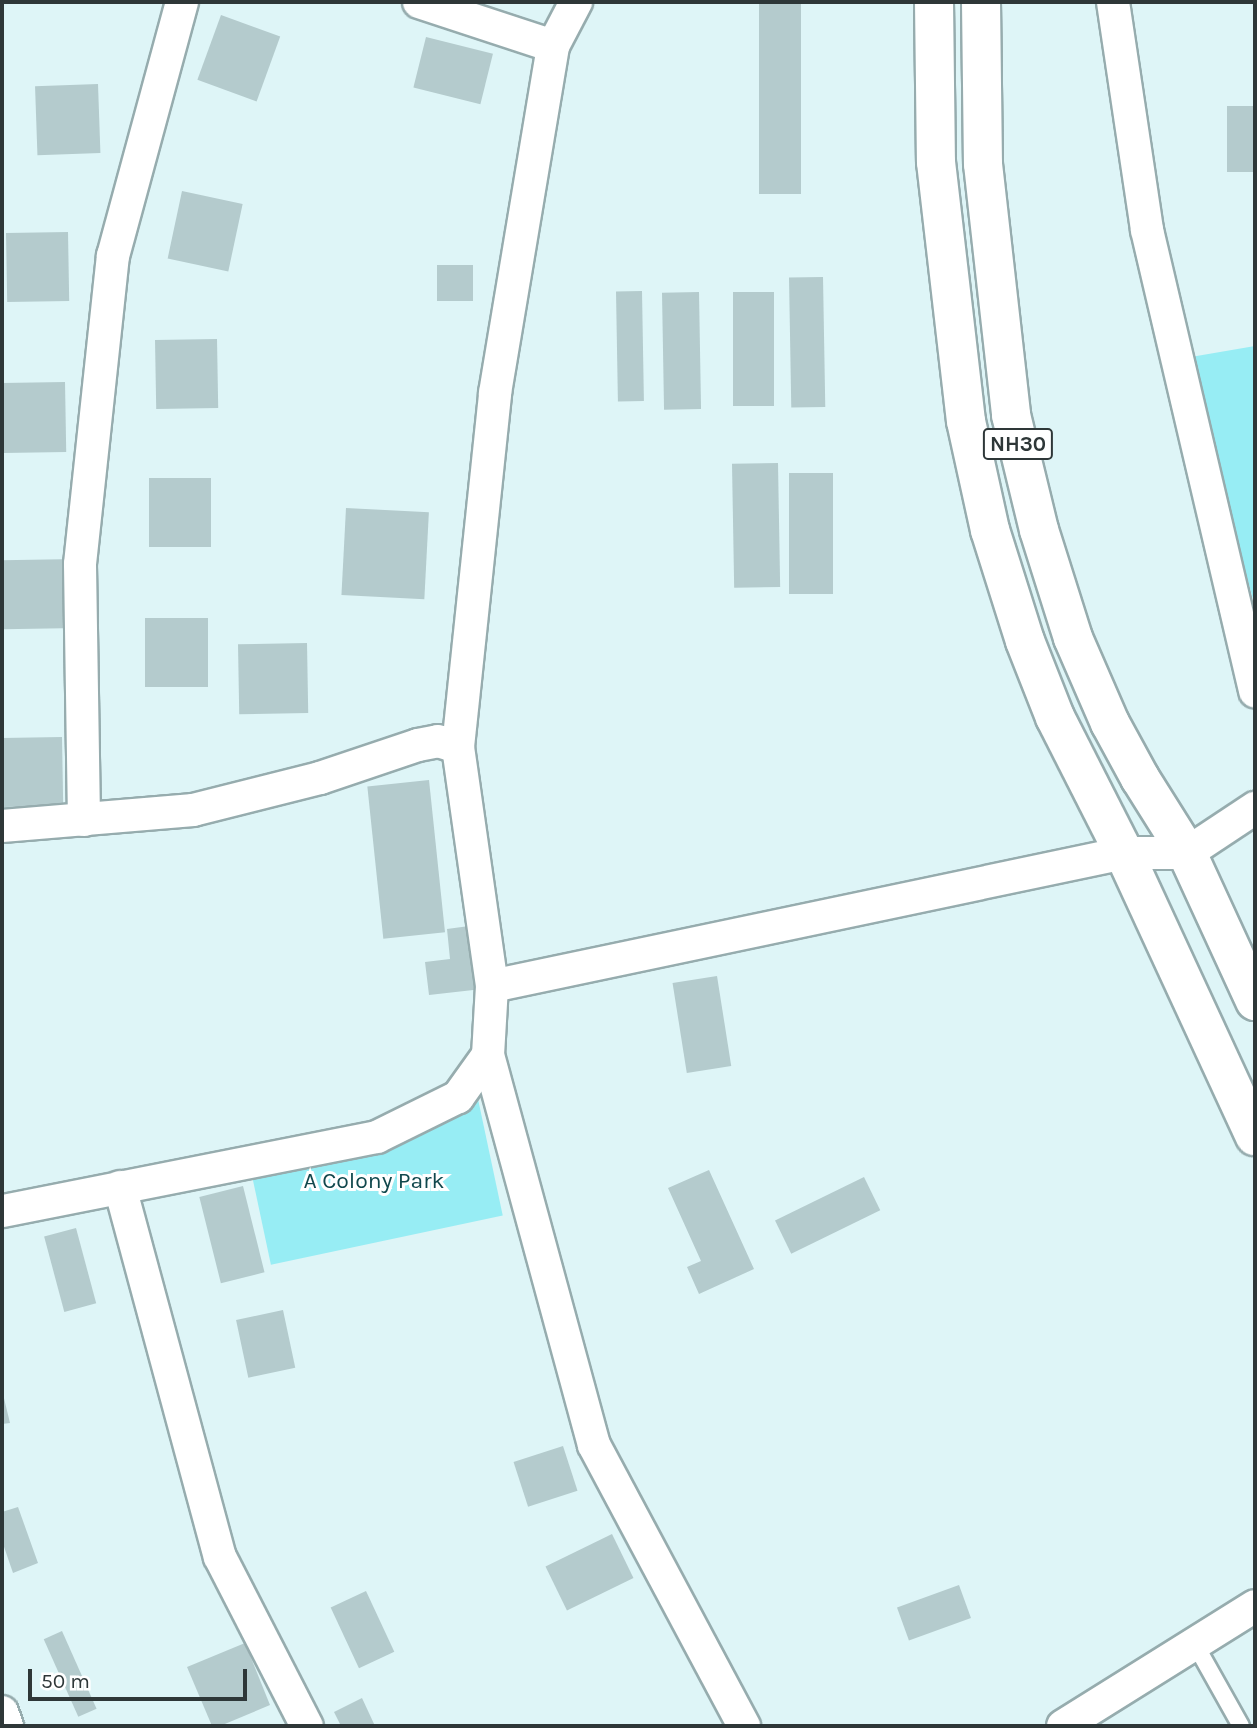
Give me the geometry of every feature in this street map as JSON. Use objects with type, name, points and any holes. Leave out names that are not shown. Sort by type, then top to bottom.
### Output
[{"type":"highway","name":"NH30","points":[[934,2],[936,162],[966,421],[990,530],[1025,641],[1055,717],[1124,853],[1255,1136]]},
{"type":"highway","name":"NH30","points":[[981,2],[983,164],[1011,415],[1039,530],[1073,638],[1110,723],[1140,778],[1187,853],[1255,1001]]},
{"type":"street","points":[[84,820],[80,564],[113,256],[182,2]]},
{"type":"street","points":[[419,2],[553,46]]},
{"type":"street","points":[[576,2],[553,46],[495,393],[458,747],[492,986],[488,1055],[594,1445],[744,1726]]},
{"type":"street","points":[[1112,2],[1147,230],[1255,692]]},
{"type":"street","points":[[2,826],[193,810],[320,778],[418,745],[438,741],[458,747]]},
{"type":"street","points":[[492,986],[1124,853],[1187,853],[1255,808]]},
{"type":"street","points":[[2,1211],[377,1137],[458,1097],[488,1055]]},
{"type":"street","points":[[120,1187],[220,1557],[307,1726]]},
{"type":"street","points":[[1063,1726],[1255,1606]]},
{"type":"street","points":[[2,1712],[7,1726]]},
{"type":"lane","points":[[1195,1644],[1241,1726]]},
{"type":"green space","points":[[1255,346],[1255,606],[1185,358]]},
{"type":"green space","name":"A Colony Park","points":[[478,1099],[503,1215],[271,1265],[246,1148]]},
{"type":"building","points":[[759,2],[801,2],[801,194],[759,194]]},
{"type":"building","points":[[221,15],[280,37],[257,101],[197,80]]},
{"type":"building","points":[[426,37],[493,54],[480,104],[413,87]]},
{"type":"building","points":[[98,84],[100,153],[37,155],[35,86]]},
{"type":"building","points":[[1227,106],[1255,106],[1255,172],[1227,172]]},
{"type":"building","points":[[182,191],[243,204],[228,271],[168,258]]},
{"type":"building","points":[[68,232],[69,301],[7,302],[6,233]]},
{"type":"building","points":[[437,265],[473,265],[473,301],[437,301]]},
{"type":"building","points":[[823,277],[825,407],[791,408],[789,278]]},
{"type":"building","points":[[616,291],[642,291],[644,401],[618,401]]},
{"type":"building","points":[[699,292],[701,409],[664,410],[662,293]]},
{"type":"building","points":[[733,292],[774,292],[774,406],[733,406]]},
{"type":"building","points":[[217,339],[218,408],[156,409],[155,340]]},
{"type":"building","points":[[65,382],[66,452],[3,453],[2,383]]},
{"type":"building","points":[[778,463],[780,587],[734,588],[732,464]]},
{"type":"building","points":[[789,473],[833,473],[833,594],[789,594]]},
{"type":"building","points":[[149,478],[211,478],[211,547],[149,547]]},
{"type":"building","points":[[346,508],[429,512],[424,599],[341,595]]},
{"type":"building","points":[[77,559],[78,628],[3,629],[2,560]]},
{"type":"building","points":[[145,618],[208,618],[208,687],[145,687]]},
{"type":"building","points":[[307,643],[308,713],[239,714],[238,644]]},
{"type":"building","points":[[62,737],[63,806],[3,807],[2,738]]},
{"type":"building","points":[[429,780],[445,932],[383,939],[367,786]]},
{"type":"building","points":[[484,924],[491,988],[429,995],[425,962],[450,959],[447,929]]},
{"type":"building","points":[[717,976],[731,1066],[687,1073],[673,983]]},
{"type":"building","points":[[709,1170],[754,1269],[699,1294],[687,1267],[701,1261],[668,1188]]},
{"type":"building","points":[[864,1177],[880,1210],[791,1254],[775,1220]]},
{"type":"building","points":[[243,1186],[265,1272],[221,1283],[199,1197]]},
{"type":"building","points":[[76,1228],[96,1303],[64,1312],[44,1237]]},
{"type":"building","points":[[283,1310],[295,1368],[248,1378],[236,1320]]},
{"type":"building","points":[[2,1390],[10,1423],[2,1424]]},
{"type":"building","points":[[563,1446],[578,1491],[528,1507],[514,1462]]},
{"type":"building","points":[[18,1507],[38,1563],[13,1573],[2,1541],[2,1512]]},
{"type":"building","points":[[612,1534],[633,1578],[567,1610],[545,1566]]},
{"type":"building","points":[[959,1585],[971,1618],[909,1640],[897,1608]]},
{"type":"building","points":[[366,1591],[394,1652],[359,1668],[331,1607]]},
{"type":"building","points":[[62,1631],[97,1709],[78,1717],[44,1639]]},
{"type":"building","points":[[245,1643],[270,1705],[220,1726],[212,1726],[187,1667]]},
{"type":"building","points":[[362,1698],[375,1726],[341,1726],[334,1712]]}]
